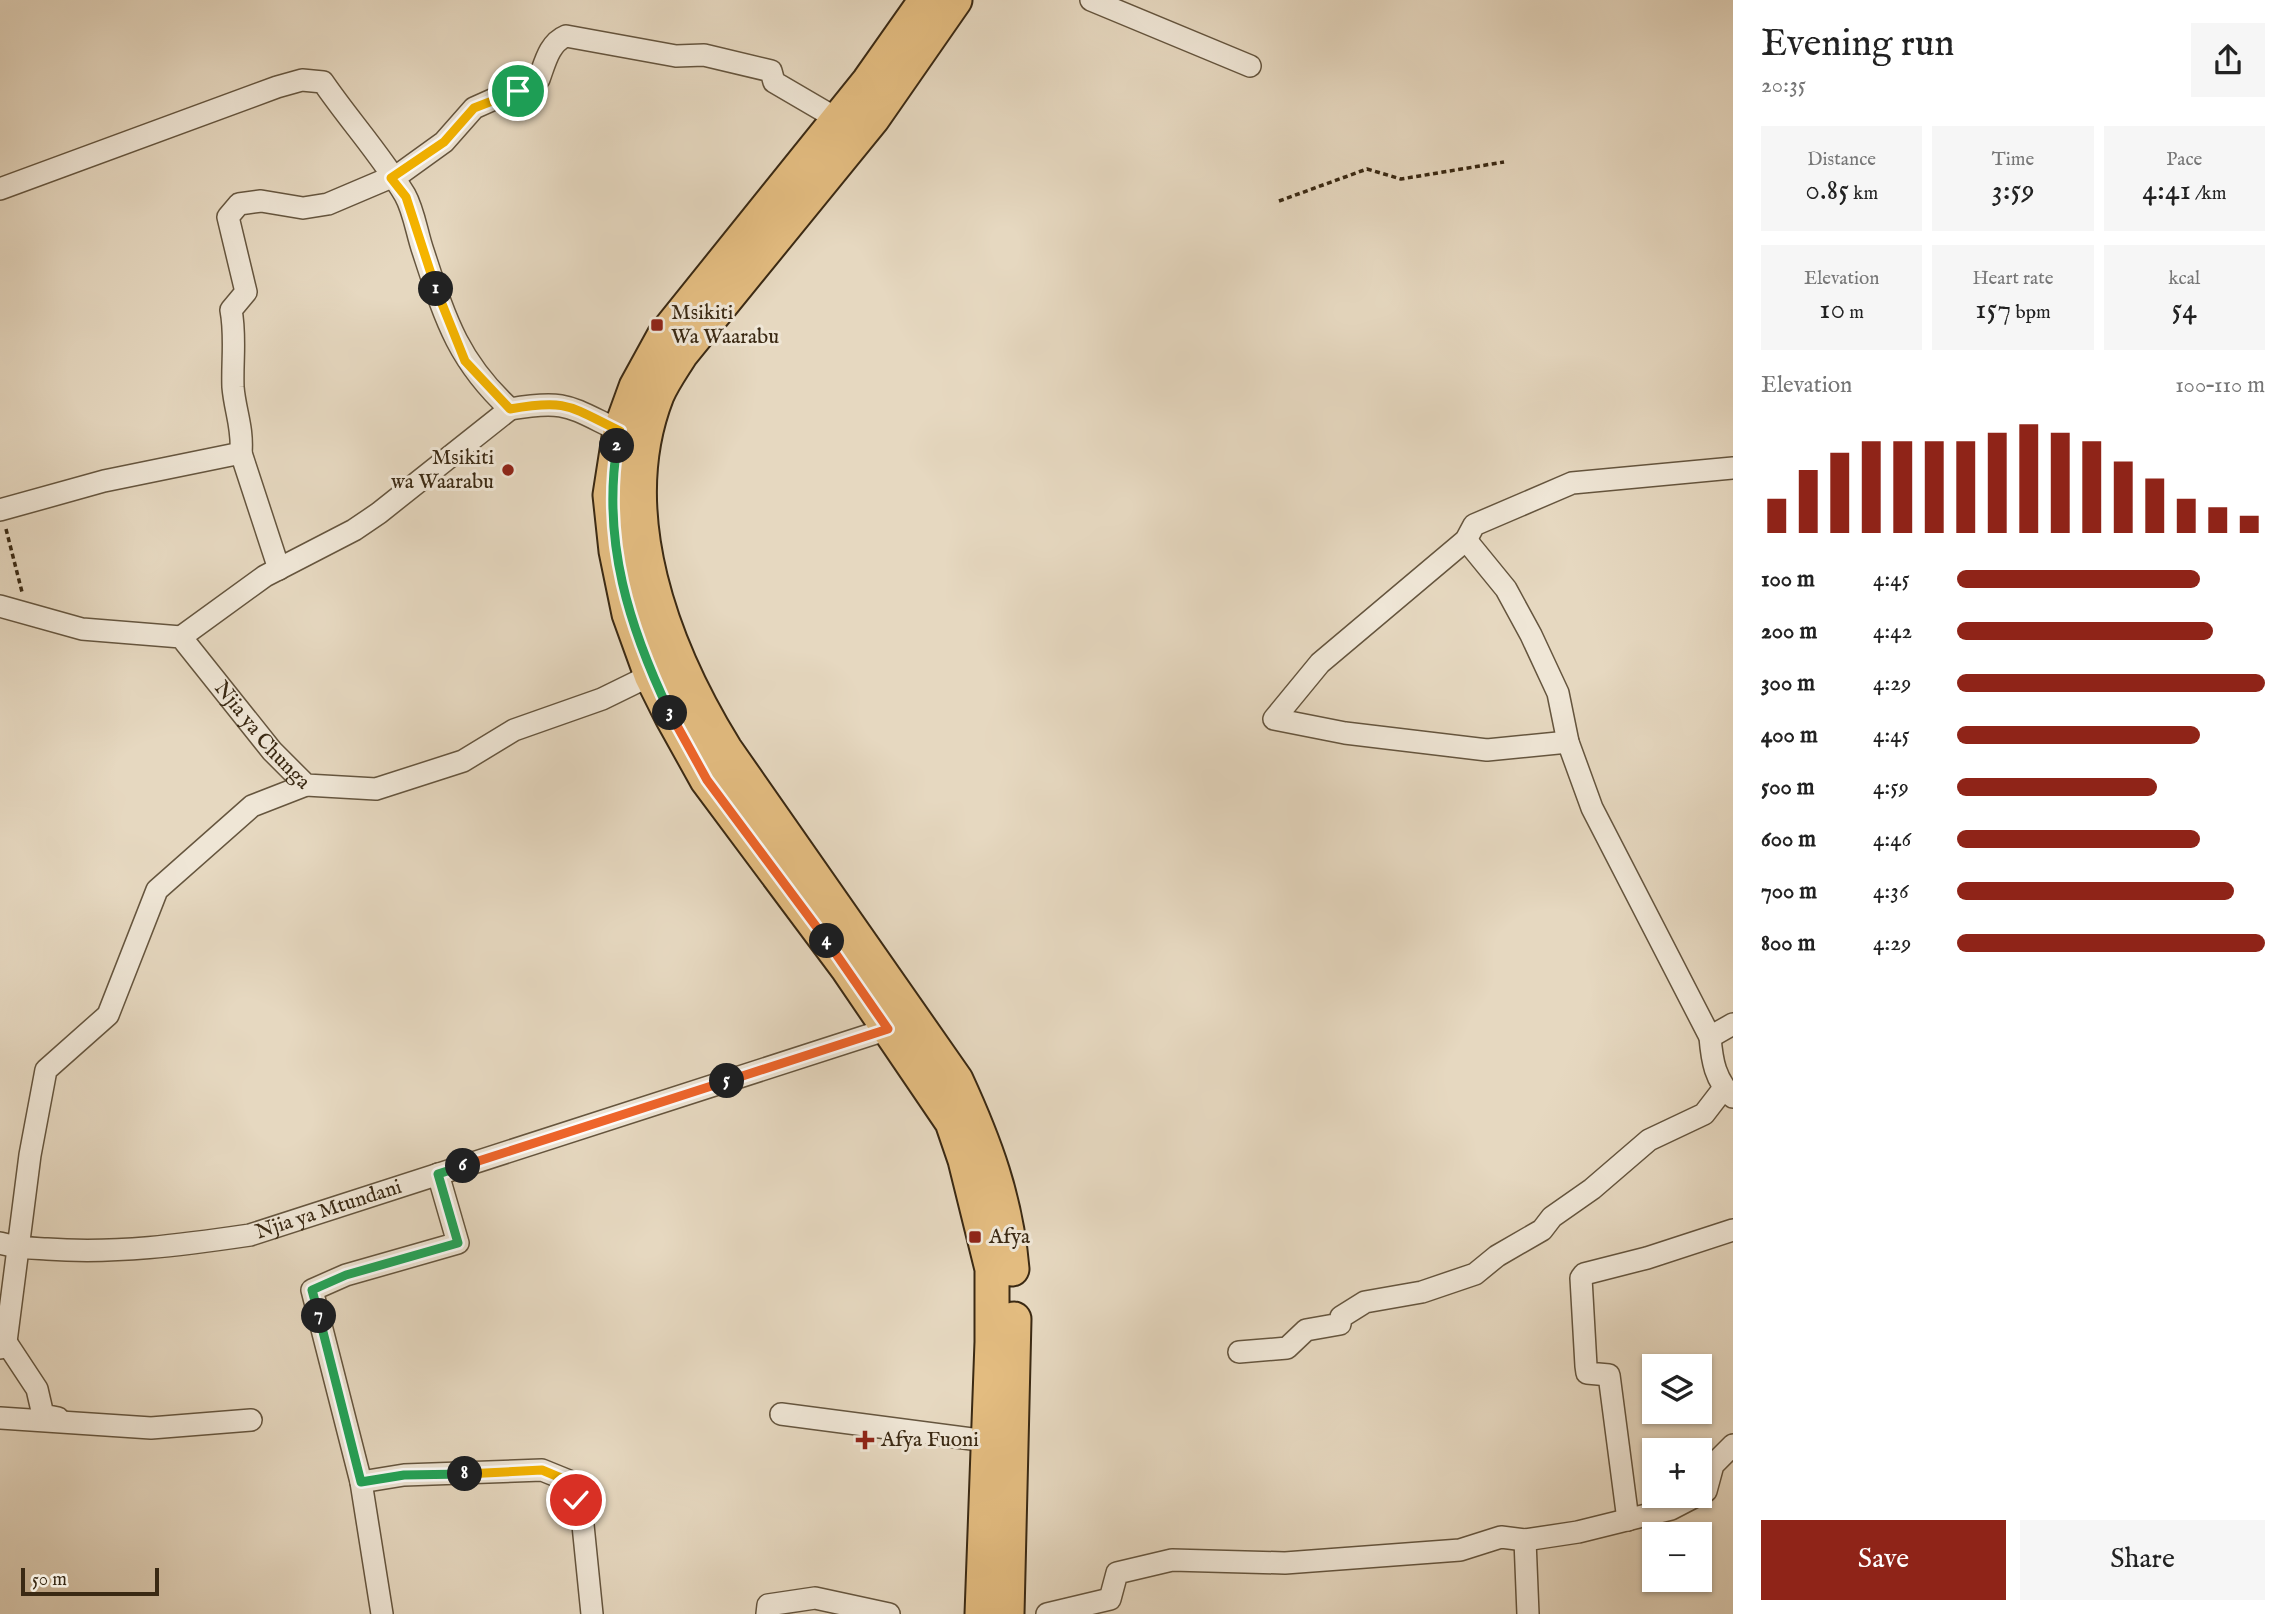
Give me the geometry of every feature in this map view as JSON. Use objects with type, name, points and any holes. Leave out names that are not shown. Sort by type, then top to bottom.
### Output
[{"type":"main road","points":[[926,0],[839,120],[664,336],[636,387],[620,431],[610,495],[616,551],[629,614],[652,675],[707,780],[848,969],[952,1122],[979,1211],[992,1269],[992,1342],[982,1614]]},
{"type":"main road","points":[[955,0],[873,118],[681,354],[657,394],[648,429],[640,486],[641,521],[646,561],[660,610],[699,706],[725,749],[956,1080],[979,1126],[1003,1201],[1012,1266],[1014,1353],[1007,1614]]},
{"type":"street","points":[[1091,0],[1250,66]]},
{"type":"street","points":[[279,569],[241,453],[243,429],[233,389],[235,330],[231,310],[246,292],[228,218],[239,204],[261,201],[303,208],[328,204],[391,178],[444,142],[474,108],[539,79],[557,39],[566,36],[676,57],[704,55],[771,71],[774,82],[809,100],[839,120]]},
{"type":"street","points":[[0,189],[302,80],[323,82],[371,144],[406,197],[445,317],[465,361],[510,409]]},
{"type":"street","points":[[0,606],[82,629],[181,637],[279,569],[379,513],[510,409],[547,402],[563,403],[620,431]]},
{"type":"street","points":[[3,510],[104,481],[241,453]]},
{"type":"street","points":[[1568,742],[1487,750],[1345,733],[1274,719],[1320,663],[1466,540],[1474,525],[1572,483],[1733,468]]},
{"type":"street","points":[[1238,1352],[1287,1348],[1306,1329],[1340,1325],[1341,1317],[1365,1302],[1422,1292],[1475,1274],[1497,1256],[1542,1230],[1552,1217],[1601,1182],[1649,1140],[1704,1114],[1728,1093],[1712,1065],[1710,1037],[1592,808],[1568,742],[1558,693],[1531,635],[1506,589],[1466,540]]},
{"type":"street","name":"Njia ya Chunga","points":[[181,637],[272,751],[306,785],[376,789],[463,761],[514,730],[602,699],[652,675]]},
{"type":"street","points":[[73,1421],[43,1415],[37,1389],[3,1345],[9,1246],[46,1070],[108,1015],[157,890],[252,806],[306,785]]},
{"type":"street","points":[[1710,1037],[1733,1024]]},
{"type":"street","name":"Njia ya Mtundani","points":[[9,1246],[86,1252],[135,1250],[250,1235],[888,1029]]},
{"type":"street","points":[[382,1614],[361,1482],[312,1290],[359,1270],[458,1243],[438,1174]]},
{"type":"street","points":[[1628,1520],[1609,1374],[1587,1373],[1581,1278],[1584,1274],[1647,1258],[1733,1230]]},
{"type":"street","points":[[780,1414],[987,1441]]},
{"type":"street","points":[[0,1418],[151,1428],[251,1420]]},
{"type":"street","points":[[1712,1469],[1733,1446]]},
{"type":"street","points":[[361,1482],[404,1475],[542,1470],[573,1483],[583,1525],[592,1614]]},
{"type":"street","points":[[1047,1614],[1110,1599],[1117,1573],[1172,1560],[1285,1563],[1461,1550],[1501,1537],[1525,1540],[1578,1532],[1673,1508]]},
{"type":"street","points":[[1525,1540],[1528,1614]]},
{"type":"street","points":[[767,1614],[768,1605],[815,1598],[889,1614]]},
{"type":"path","points":[[1279,201],[1367,169],[1401,179],[1504,162]]},
{"type":"path","points":[[3,510],[6,540],[16,563],[26,615]]},
{"type":"place","name":"Msikiti Wa Waarabu","points":[[657,325]]},
{"type":"place","name":"Msikiti wa Waarabu","points":[[508,470]]},
{"type":"place","name":"Afya","points":[[975,1237]]},
{"type":"place","name":"Afya Fuoni","points":[[865,1440]]},
{"type":"route","points":[[518,91],[474,108],[444,142],[391,178],[406,197],[445,317],[465,361],[486,387],[510,409],[547,402],[563,403],[620,431],[610,495],[616,551],[629,614],[652,675],[707,780],[848,969],[888,1029],[438,1174],[458,1243],[398,1258],[346,1275],[312,1290],[361,1482],[404,1475],[542,1470],[573,1483],[576,1500]]}]
